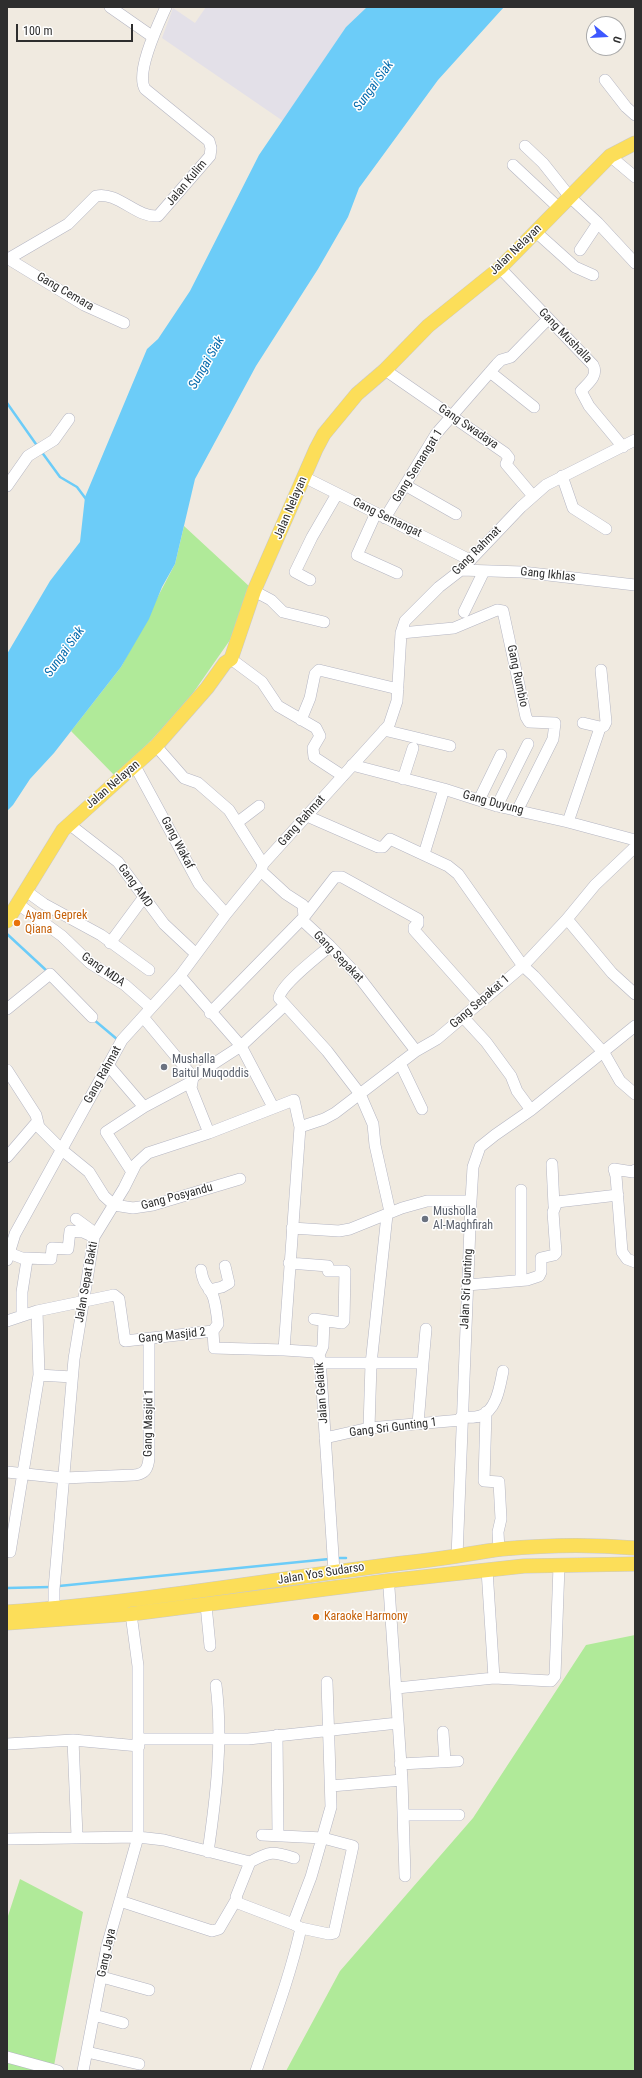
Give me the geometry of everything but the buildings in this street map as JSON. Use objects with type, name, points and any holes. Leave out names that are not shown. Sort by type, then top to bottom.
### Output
[{"type":"main road","name":"Jalan Nelayan","points":[[7,921],[58,836],[69,824],[156,746],[207,688],[225,663],[231,659],[254,591],[324,434],[357,394],[385,370],[428,326],[500,268],[610,156],[635,143]]},
{"type":"main road","name":"Jalan Yos Sudarso","points":[[7,1623],[131,1614],[206,1605],[257,1591],[333,1563],[457,1557],[499,1550],[595,1546],[635,1548]]},
{"type":"main road","name":"Jalan Yos Sudarso","points":[[7,1612],[387,1580],[524,1566],[635,1564]]},
{"type":"street","points":[[110,7],[153,37]]},
{"type":"street","name":"Jalan Kulim","points":[[7,258],[68,224],[96,196],[101,195],[114,199],[150,217],[158,216],[210,156],[211,148],[209,141],[145,89],[142,83],[142,75],[153,37],[166,7]]},
{"type":"street","points":[[605,80],[626,107],[635,115]]},
{"type":"street","points":[[525,146],[543,163],[570,197],[598,223],[635,263]]},
{"type":"street","points":[[610,156],[635,177]]},
{"type":"street","points":[[513,165],[559,208]]},
{"type":"street","points":[[580,250],[598,223]]},
{"type":"street","points":[[536,232],[575,267],[593,275]]},
{"type":"street","name":"Gang Cemara","points":[[7,258],[84,305],[124,323]]},
{"type":"street","name":"Gang Mushalla","points":[[500,268],[596,370],[594,377],[581,391],[589,406],[623,446]]},
{"type":"street","name":"Gang Semangat 1","points":[[397,572],[357,555],[380,515],[405,485],[436,434],[501,360],[511,357],[548,319]]},
{"type":"street","name":"Gang Swadaya","points":[[385,370],[507,455],[509,458],[506,464],[533,496]]},
{"type":"street","points":[[490,372],[534,407]]},
{"type":"street","points":[[7,486],[28,456],[54,440],[69,419]]},
{"type":"street","name":"Gang Rahmat","points":[[8,1256],[11,1231],[62,1150],[122,1040],[150,1007],[180,976],[262,868],[389,725],[394,712],[398,688],[401,632],[405,621],[439,587],[461,570],[533,496],[562,476],[580,469],[635,440]]},
{"type":"street","points":[[562,476],[573,508],[606,529]]},
{"type":"street","name":"Gang Semangat","points":[[304,477],[470,560]]},
{"type":"street","points":[[405,485],[456,514]]},
{"type":"street","points":[[310,580],[295,572],[337,494]]},
{"type":"street","name":"Gang Ikhlas","points":[[461,570],[522,572],[635,585]]},
{"type":"street","points":[[464,612],[484,571]]},
{"type":"street","points":[[254,591],[271,600],[283,612],[324,622]]},
{"type":"street","name":"Gang Rumbio","points":[[401,632],[454,628],[498,610],[503,611],[526,717],[529,722],[555,723],[553,739],[517,811]]},
{"type":"street","points":[[231,659],[262,682],[278,706],[319,732],[320,736],[313,748],[314,757],[343,776]]},
{"type":"street","points":[[301,720],[310,698],[315,674],[319,670],[398,688]]},
{"type":"street","points":[[583,723],[600,727],[604,726],[606,722],[601,670]]},
{"type":"street","points":[[568,822],[600,727]]},
{"type":"street","points":[[384,730],[450,746]]},
{"type":"street","points":[[497,806],[528,744]]},
{"type":"street","name":"Gang Sepakat","points":[[156,746],[184,778],[198,783],[229,810],[238,822],[262,868],[286,894],[303,905],[303,918],[359,976],[416,1051]]},
{"type":"street","points":[[403,779],[413,748]]},
{"type":"street","points":[[479,800],[501,755]]},
{"type":"street","name":"Gang Duyung","points":[[352,765],[444,789],[497,806],[568,822],[635,840]]},
{"type":"street","name":"Gang Wakaf","points":[[135,766],[199,884],[226,914]]},
{"type":"street","points":[[424,854],[444,789]]},
{"type":"street","points":[[238,822],[259,806]]},
{"type":"street","points":[[307,816],[378,847],[383,847],[390,839],[448,866],[458,874],[512,948],[523,966],[534,976],[604,1053],[620,1081],[635,1094]]},
{"type":"street","name":"Gang AMD","points":[[69,824],[118,862],[164,924],[196,954]]},
{"type":"street","name":"Gang Sepakat 1","points":[[300,1127],[324,1119],[360,1094],[416,1051],[437,1039],[478,1002],[523,966],[567,919],[599,880],[635,847]]},
{"type":"street","points":[[210,1013],[257,963],[303,918],[335,877],[342,877],[418,919],[418,924],[414,927],[414,930],[478,1002]]},
{"type":"street","points":[[26,891],[44,904],[100,935],[149,970]]},
{"type":"street","points":[[110,943],[144,897]]},
{"type":"street","name":"Gang MDA","points":[[18,904],[62,936],[90,963],[125,985],[150,1007]]},
{"type":"street","points":[[567,919],[612,973],[635,994]]},
{"type":"street","points":[[330,946],[287,984],[279,998],[327,1051],[360,1094],[373,1124],[374,1145],[389,1214],[371,1364],[369,1428]]},
{"type":"street","points":[[7,1009],[50,974],[92,1017]]},
{"type":"street","points":[[180,976],[210,1013],[241,1046],[273,1107]]},
{"type":"street","points":[[132,1172],[106,1132],[144,1107],[192,1080],[241,1046],[285,1005]]},
{"type":"street","points":[[143,1017],[192,1080],[209,1133]]},
{"type":"street","points":[[463,1017],[486,1042],[511,1076],[517,1091],[531,1110]]},
{"type":"street","name":"Jalan Sri Gunting","points":[[457,1557],[461,1419],[473,1167],[480,1147],[495,1134],[531,1110],[604,1053],[635,1026]]},
{"type":"street","points":[[400,1063],[422,1109]]},
{"type":"street","points":[[108,1065],[144,1107]]},
{"type":"street","points":[[7,1070],[36,1115],[37,1122],[42,1131],[89,1172],[104,1196],[114,1205]]},
{"type":"street","name":"Jalan Sepat Bakti","points":[[54,1609],[72,1377],[83,1300],[95,1235],[114,1205],[136,1164],[148,1153],[209,1133],[294,1100],[300,1127]]},
{"type":"street","points":[[7,1157],[37,1122]]},
{"type":"street","points":[[284,1350],[289,1262],[300,1127]]},
{"type":"street","points":[[467,1285],[521,1280],[539,1276],[541,1272],[541,1258],[556,1254],[552,1164]]},
{"type":"street","points":[[635,1170],[633,1172],[614,1169],[618,1195],[622,1252],[627,1259],[635,1262]]},
{"type":"street","name":"Gang Posyandu","points":[[114,1205],[133,1208],[153,1205],[240,1179]]},
{"type":"street","points":[[521,1190],[521,1280]]},
{"type":"street","points":[[554,1206],[557,1202],[618,1195]]},
{"type":"street","points":[[292,1228],[339,1231],[350,1229],[427,1201],[471,1201]]},
{"type":"street","points":[[76,1219],[95,1235]]},
{"type":"street","points":[[8,1256],[51,1258],[52,1248],[68,1249],[70,1231],[84,1232],[95,1235]]},
{"type":"street","points":[[22,1316],[22,1292],[28,1263],[26,1258]]},
{"type":"street","points":[[289,1262],[328,1266],[328,1271],[345,1271],[344,1321],[342,1323],[335,1323],[319,1320],[323,1346],[319,1359],[371,1364],[423,1363]]},
{"type":"street","points":[[209,1290],[222,1287],[229,1283],[225,1266]]},
{"type":"street","points":[[201,1270],[204,1284],[213,1297],[218,1324],[213,1331]]},
{"type":"street","name":"Gang Masjid 2","points":[[83,1300],[116,1296],[119,1299],[125,1340],[149,1339],[213,1331],[214,1348],[284,1350]]},
{"type":"street","points":[[7,1321],[37,1310],[77,1304],[83,1300]]},
{"type":"street","points":[[10,1552],[39,1375],[37,1310]]},
{"type":"street","points":[[418,1424],[426,1329]]},
{"type":"street","name":"Gang Masjid 1","points":[[64,1478],[140,1474],[147,1469],[149,1339]]},
{"type":"street","name":"Jalan Gelatik","points":[[284,1350],[315,1352],[319,1359],[333,1563]]},
{"type":"street","points":[[499,1550],[498,1532],[501,1519],[499,1482],[484,1481],[486,1412],[496,1399],[503,1371]]},
{"type":"street","points":[[39,1375],[72,1377]]},
{"type":"street","name":"Gang Sri Gunting 1","points":[[325,1438],[369,1428],[477,1417],[486,1412]]},
{"type":"street","points":[[7,1472],[64,1478]]},
{"type":"street","points":[[397,1688],[494,1678],[551,1681],[555,1676],[559,1566]]},
{"type":"street","points":[[487,1570],[494,1678]]},
{"type":"street","points":[[387,1580],[397,1688],[405,1876]]},
{"type":"street","points":[[206,1605],[210,1646]]},
{"type":"street","name":"Gang Jaya","points":[[83,2071],[107,1946],[138,1837],[138,1666],[131,1614]]},
{"type":"street","points":[[256,2071],[277,2010],[297,1926],[331,1807],[327,1682]]},
{"type":"street","points":[[208,1852],[214,1807],[218,1739],[219,1712],[216,1685]]},
{"type":"street","points":[[7,1744],[73,1740],[139,1742],[248,1739],[398,1723]]},
{"type":"street","points":[[443,1732],[445,1761]]},
{"type":"street","points":[[277,1735],[278,1835]]},
{"type":"street","points":[[73,1740],[78,1836]]},
{"type":"street","points":[[400,1764],[458,1761]]},
{"type":"street","points":[[331,1786],[402,1780]]},
{"type":"street","points":[[403,1815],[459,1815]]},
{"type":"street","points":[[236,1900],[238,1903],[297,1926],[332,1934],[337,1923],[353,1846],[323,1838],[262,1835]]},
{"type":"street","points":[[7,1839],[78,1836],[138,1837],[164,1840],[250,1862]]},
{"type":"street","points":[[120,1901],[212,1931],[218,1929],[236,1900],[250,1862],[268,1852],[276,1852],[294,1858]]},
{"type":"street","points":[[102,1977],[149,1990]]},
{"type":"street","points":[[94,2015],[123,2023]]},
{"type":"street","points":[[87,2052],[139,2064]]},
{"type":"street","points":[[7,2057],[58,2071]]},
{"type":"shaded area","points":[[206,7],[367,7],[346,27],[283,121],[162,38],[173,8],[195,23]]},
{"type":"green space","points":[[184,526],[250,587],[230,640],[184,706],[116,777],[71,731],[121,667],[175,564]]},
{"type":"green space","points":[[635,1635],[635,2071],[286,2071],[340,1971],[473,1818],[586,1645]]},
{"type":"green space","points":[[20,1879],[83,1912],[53,2071],[7,2071],[7,1919]]},
{"type":"water","name":"Sungai Siak","points":[[367,7],[504,7],[438,80],[359,188],[348,217],[318,269],[256,366],[195,479],[175,564],[162,587],[149,619],[121,667],[54,753],[30,779],[13,805],[7,811],[7,654],[50,581],[80,542],[85,497],[147,349],[158,339],[190,291],[259,155],[346,27]]},
{"type":"waterway","points":[[7,403],[38,447]]},
{"type":"waterway","points":[[41,451],[60,477],[77,487],[86,499]]},
{"type":"waterway","points":[[7,934],[47,971]]},
{"type":"waterway","points":[[93,1019],[118,1040]]},
{"type":"waterway","points":[[336,1558],[346,1558]]},
{"type":"waterway","points":[[59,1586],[329,1559]]},
{"type":"waterway","points":[[7,1588],[51,1587]]},
{"type":"place","name":"Ayam Geprek Qiana","points":[[17,923]]},
{"type":"place","name":"Mushalla Baitul Muqoddis","points":[[164,1067]]},
{"type":"place","name":"Musholla Al-Maghfirah","points":[[425,1219]]},
{"type":"place","name":"Karaoke Harmony","points":[[316,1617]]}]
